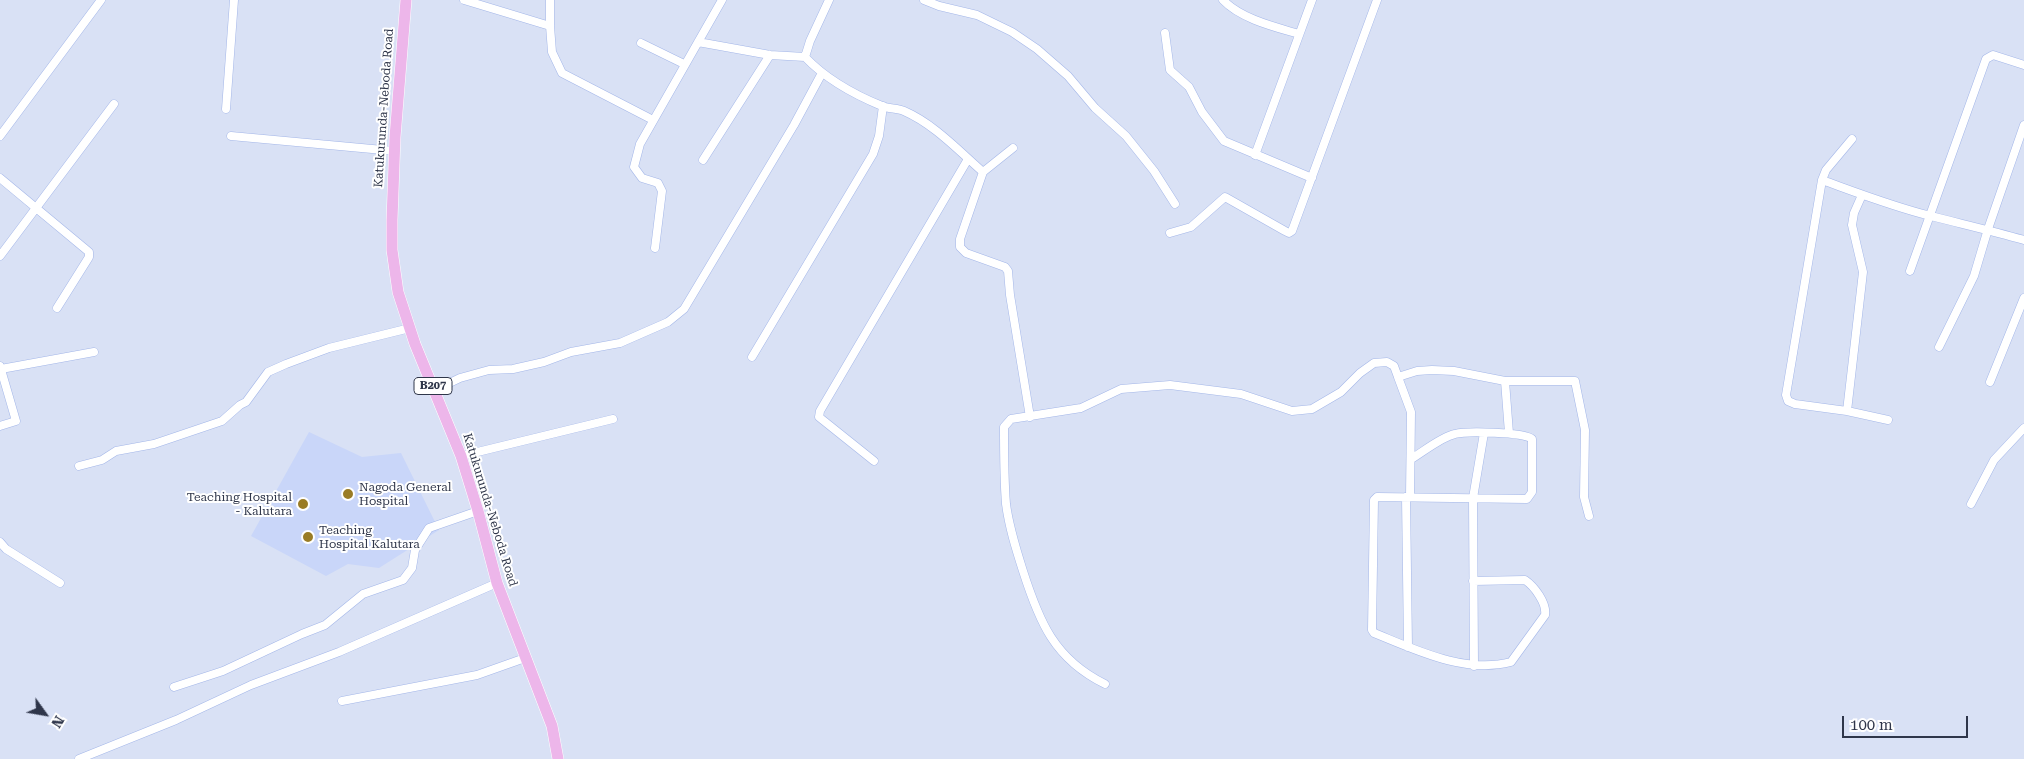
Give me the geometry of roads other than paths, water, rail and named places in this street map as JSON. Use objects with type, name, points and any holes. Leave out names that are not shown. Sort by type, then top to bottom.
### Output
[{"type":"main road","name":"Katukurunda-Neboda Road","points":[[406,0],[394,151],[392,250],[398,292],[410,328],[461,456],[497,583],[552,726],[558,759]]},
{"type":"street","points":[[0,136],[101,0]]},
{"type":"street","points":[[226,109],[234,0]]},
{"type":"street","points":[[464,0],[550,26]]},
{"type":"street","points":[[550,0],[552,52],[562,73],[653,120]]},
{"type":"street","points":[[655,248],[662,191],[658,183],[642,178],[634,167],[640,144],[722,0]]},
{"type":"street","points":[[805,57],[830,0]]},
{"type":"street","points":[[924,0],[939,6],[977,15],[1012,32],[1041,53],[1068,76],[1096,108],[1126,136],[1154,171],[1175,204]]},
{"type":"street","points":[[1223,0],[1229,6],[1264,25],[1300,34]]},
{"type":"street","points":[[1255,155],[1312,0]]},
{"type":"street","points":[[1170,233],[1191,227],[1225,197],[1284,232],[1292,230],[1376,0]]},
{"type":"street","points":[[1165,33],[1170,70],[1189,87],[1202,112],[1224,141],[1312,178]]},
{"type":"street","points":[[698,42],[770,55],[805,57],[822,73],[884,106],[904,111],[934,130],[983,172]]},
{"type":"street","points":[[641,43],[684,64]]},
{"type":"street","points":[[703,160],[770,55]]},
{"type":"street","points":[[1910,272],[1986,59],[1993,55],[2024,66]]},
{"type":"street","points":[[435,390],[460,378],[489,370],[513,369],[544,362],[570,352],[620,343],[668,322],[684,309],[789,133],[822,73]]},
{"type":"street","points":[[0,256],[114,104]]},
{"type":"street","points":[[752,358],[873,154],[879,136],[884,106]]},
{"type":"street","points":[[1939,347],[1974,276],[2024,125]]},
{"type":"street","points":[[231,136],[394,151]]},
{"type":"street","points":[[1852,139],[1826,170],[1822,180],[1786,395],[1788,401],[1795,404],[1847,411],[1888,420]]},
{"type":"street","points":[[1013,148],[983,172],[960,240],[960,247],[966,253],[1005,268],[1008,271],[1010,295],[1030,417]]},
{"type":"street","points":[[874,460],[819,418],[820,411],[968,159]]},
{"type":"street","points":[[0,178],[89,252],[89,257],[58,308]]},
{"type":"street","points":[[1822,180],[1862,195],[1931,216],[1988,229],[2024,240]]},
{"type":"street","points":[[1847,411],[1863,272],[1852,225],[1854,213],[1862,195]]},
{"type":"street","points":[[1990,382],[2024,298]]},
{"type":"street","points":[[79,466],[102,460],[116,451],[154,444],[222,421],[246,402],[268,372],[286,364],[329,348],[410,328]]},
{"type":"street","points":[[0,426],[16,421],[1,368],[94,352]]},
{"type":"street","points":[[1105,684],[1088,676],[1068,658],[1048,636],[1035,609],[1012,539],[1006,502],[1004,427],[1011,419],[1081,408],[1122,388],[1170,385],[1241,394],[1292,411],[1312,409],[1341,392],[1360,372],[1374,363],[1387,362],[1394,366],[1411,412],[1411,460],[1408,497],[1408,647]]},
{"type":"street","points":[[1398,377],[1417,371],[1454,370],[1505,381],[1574,381],[1577,384],[1585,430],[1584,497],[1589,516]]},
{"type":"street","points":[[1505,381],[1509,433]]},
{"type":"street","points":[[461,456],[613,419]]},
{"type":"street","points":[[1971,504],[1994,460],[2024,428]]},
{"type":"street","points":[[1474,666],[1472,498],[1484,433]]},
{"type":"street","points":[[1411,460],[1453,434],[1509,433],[1525,435],[1532,439],[1531,496],[1527,499],[1377,497],[1373,503],[1372,630],[1374,633],[1408,647],[1474,666],[1511,662],[1546,611],[1531,584],[1525,580],[1473,581]]},
{"type":"street","points":[[174,686],[223,671],[302,634],[325,626],[363,594],[374,589],[399,583],[408,575],[412,568],[416,550],[429,528],[478,511]]},
{"type":"street","points":[[0,542],[6,549],[60,583]]},
{"type":"street","points":[[80,759],[176,720],[252,685],[340,652],[497,583]]},
{"type":"street","points":[[342,701],[477,675],[526,658]]},
{"type":"place","name":"Nagoda General Hospital","points":[[348,494]]},
{"type":"place","name":"Teaching Hospital - Kalutara","points":[[303,504]]},
{"type":"place","name":"Teaching Hospital Kalutara","points":[[308,537]]}]
